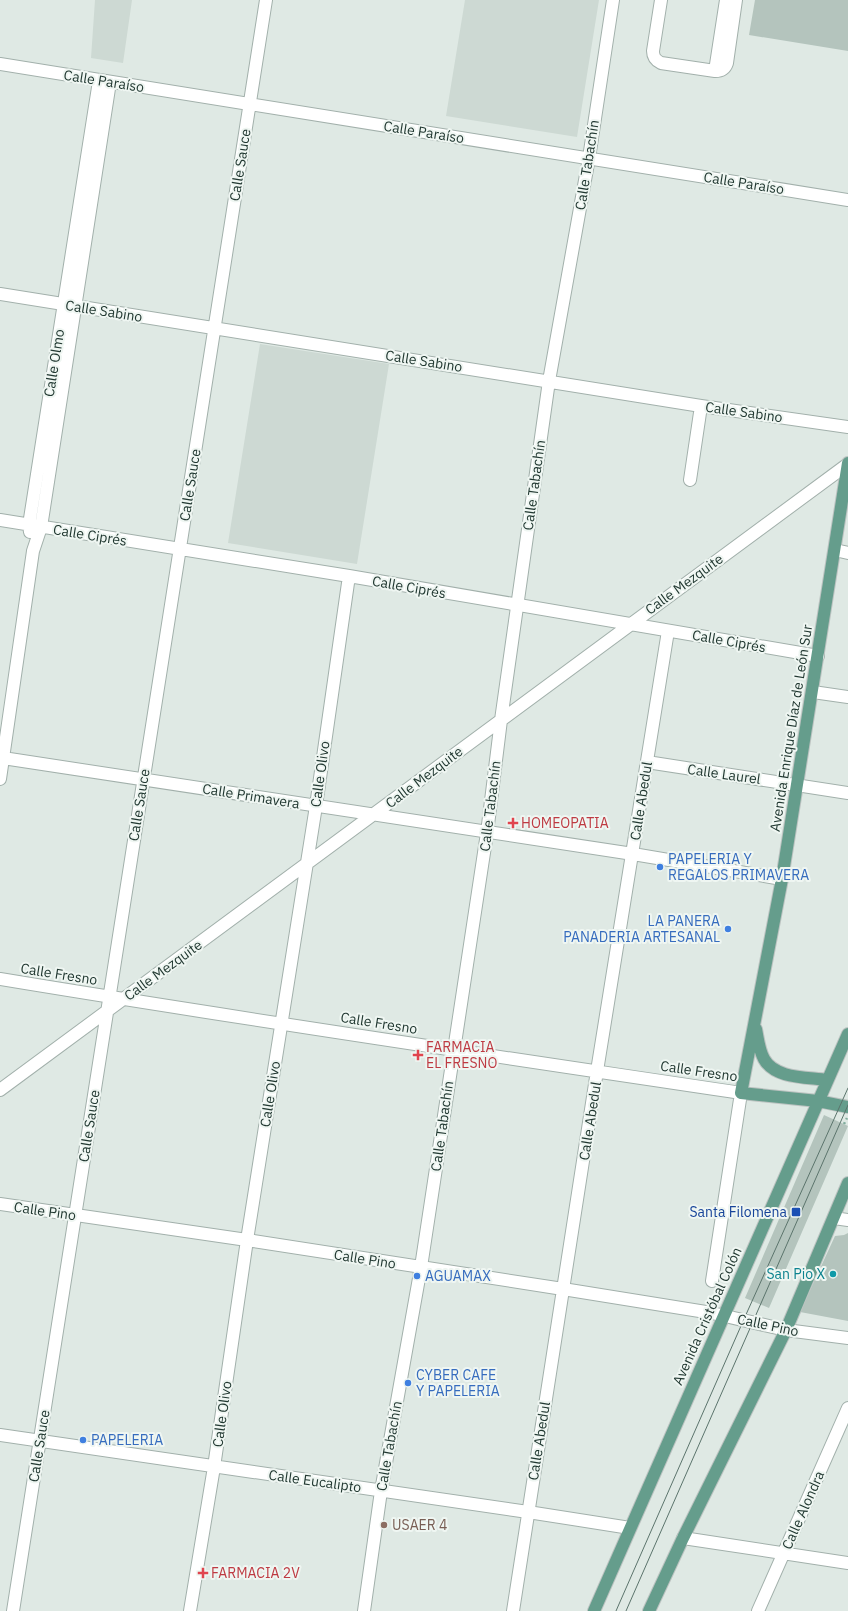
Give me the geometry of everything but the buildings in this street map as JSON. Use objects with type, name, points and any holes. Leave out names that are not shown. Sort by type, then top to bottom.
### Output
[{"type":"main road","name":"Avenida Enrique Díaz de León Sur","points":[[741,1093],[782,879],[848,463]]},
{"type":"main road","points":[[755,1022],[760,1049],[770,1068],[783,1074],[827,1080]]},
{"type":"main road","name":"Avenida Cristóbal Colón","points":[[594,1611],[848,1034]]},
{"type":"main road","name":"Calle Fresno","points":[[741,1093],[818,1101],[848,1107]]},
{"type":"main road","points":[[650,1611],[683,1538],[786,1330],[848,1183]]},
{"type":"street","name":"Calle Sauce","points":[[13,1611],[266,0]]},
{"type":"street","name":"Calle Tabachín","points":[[364,1611],[381,1491],[421,1267],[487,833],[501,720],[549,381],[589,158],[613,0]]},
{"type":"street","points":[[661,0],[653,56],[661,63],[715,72],[721,71],[725,68],[727,63],[736,0]]},
{"type":"street","points":[[715,72],[726,0]]},
{"type":"street","name":"Calle Paraíso","points":[[0,64],[848,200]]},
{"type":"street","name":"Calle Olmo","points":[[0,779],[34,551],[41,527],[70,306],[105,82]]},
{"type":"street","name":"Calle Sabino","points":[[0,294],[701,406],[848,427]]},
{"type":"street","name":"Calle Olmo","points":[[34,551],[28,525],[70,306]]},
{"type":"street","points":[[690,480],[701,406]]},
{"type":"street","name":"Calle Mezquite","points":[[0,1090],[848,463]]},
{"type":"street","name":"Calle Ciprés","points":[[0,520],[349,576],[818,656]]},
{"type":"street","points":[[835,550],[848,553]]},
{"type":"street","name":"Calle Olivo","points":[[190,1611],[214,1467],[247,1240],[316,806],[349,576]]},
{"type":"street","name":"Calle Abedul","points":[[513,1611],[597,1071],[668,631]]},
{"type":"street","points":[[812,692],[848,697]]},
{"type":"street","name":"Calle Primavera","points":[[3,758],[144,778],[487,833],[632,854],[782,879]]},
{"type":"street","name":"Calle Laurel","points":[[647,762],[848,793]]},
{"type":"street","name":"Calle Fresno","points":[[0,979],[123,1000],[741,1093]]},
{"type":"street","name":"Avenida Enrique Díaz de León Sur","points":[[712,1281],[741,1093]]},
{"type":"street","name":"Calle Pino","points":[[0,1204],[247,1240],[563,1289],[724,1315],[786,1330],[848,1338]]},
{"type":"street","points":[[834,1218],[848,1220]]},
{"type":"street","name":"Calle Alondra","points":[[758,1611],[848,1408]]},
{"type":"street","name":"Calle Eucalipto","points":[[0,1435],[630,1528]]},
{"type":"street","points":[[683,1538],[848,1563]]},
{"type":"shaded area","points":[[95,0],[132,0],[123,63],[91,58]]},
{"type":"shaded area","points":[[465,0],[599,0],[577,137],[446,116]]},
{"type":"shaded area","points":[[260,344],[389,364],[357,564],[228,543]]},
{"type":"tram line","points":[[616,1611],[744,1319],[848,1088]]},
{"type":"tram line","points":[[626,1611],[848,1105]]},
{"type":"place","name":"HOMEOPATIA","points":[[513,823]]},
{"type":"place","name":"PAPELERIA Y REGALOS PRIMAVERA","points":[[660,867]]},
{"type":"place","name":"LA PANERA PANADERIA ARTESANAL","points":[[728,929]]},
{"type":"place","name":"FARMACIA EL FRESNO","points":[[418,1055]]},
{"type":"place","name":"Santa Filomena","points":[[796,1212]]},
{"type":"place","name":"San Pio X","points":[[833,1274]]},
{"type":"place","name":"AGUAMAX","points":[[417,1276]]},
{"type":"place","name":"CYBER CAFE Y PAPELERIA","points":[[408,1383]]},
{"type":"place","name":"PAPELERIA","points":[[83,1440]]},
{"type":"place","name":"USAER 4","points":[[384,1525]]},
{"type":"place","name":"FARMACIA 2V","points":[[203,1573]]}]
